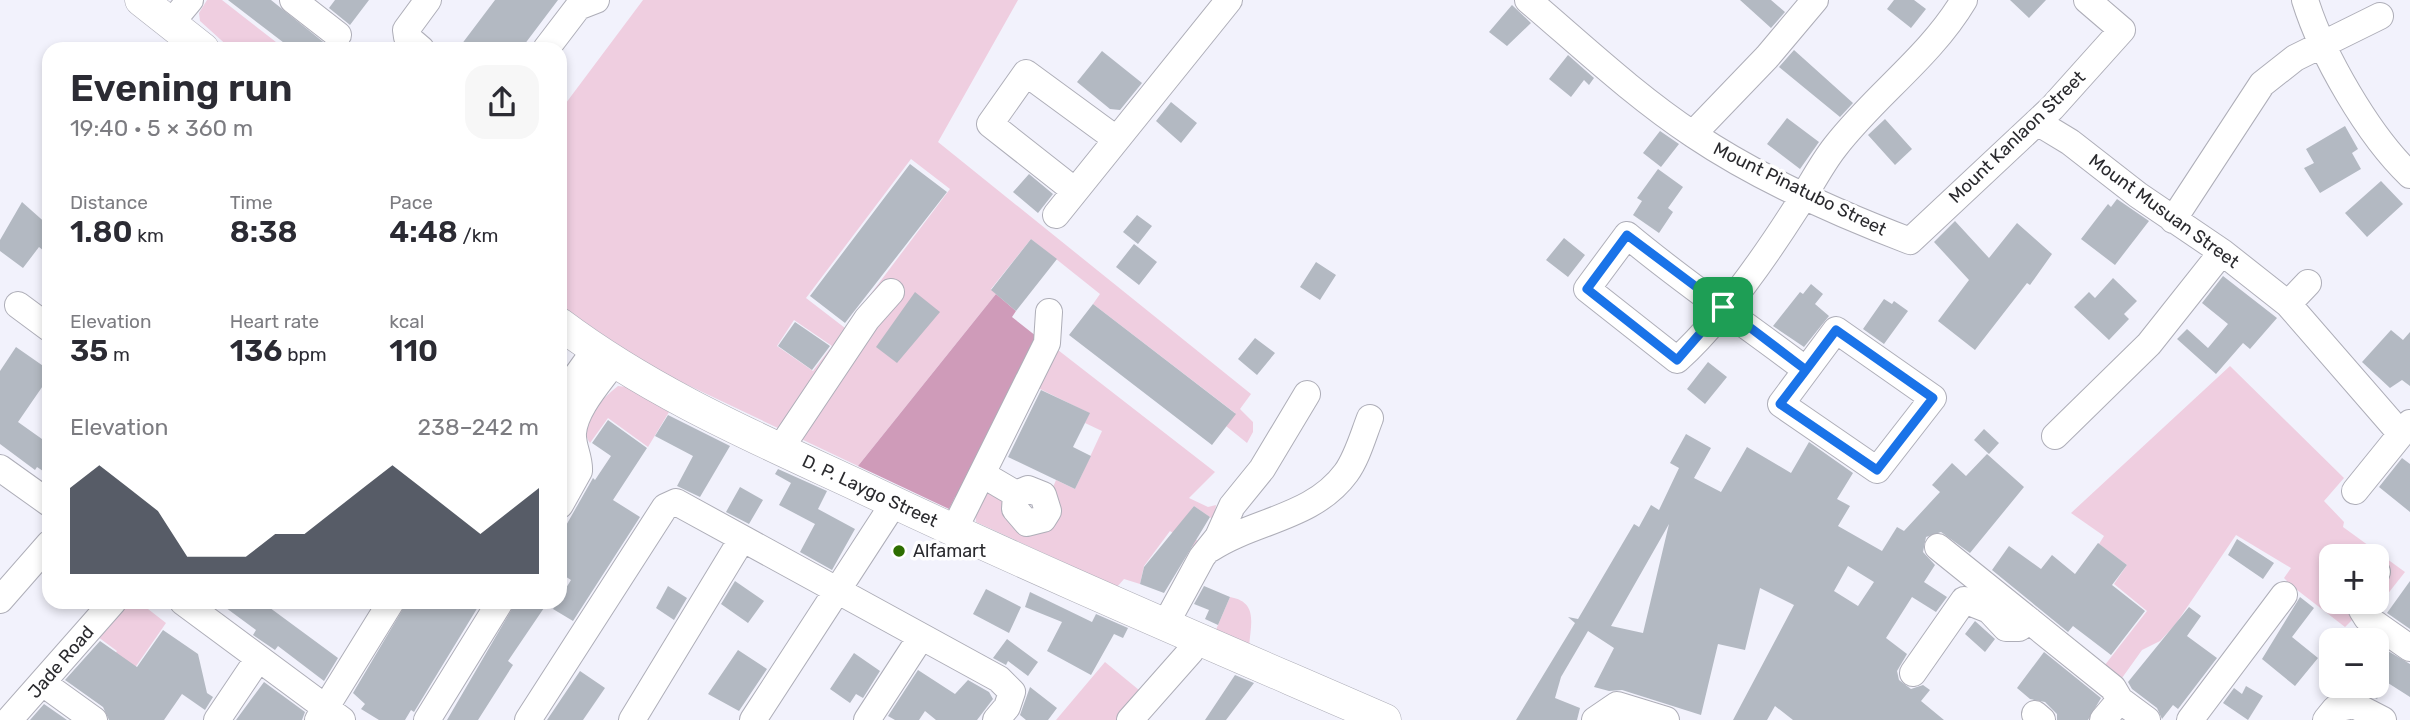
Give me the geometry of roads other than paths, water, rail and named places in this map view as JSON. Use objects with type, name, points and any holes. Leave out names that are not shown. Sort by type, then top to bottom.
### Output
[{"type":"main road","points":[[141,0],[180,12],[199,42]]},
{"type":"main road","name":"D. P. Laygo Street","points":[[567,329],[604,356],[700,412],[1165,625],[1385,720]]},
{"type":"street","points":[[413,42],[407,37],[406,30],[428,0]]},
{"type":"street","points":[[551,42],[578,6],[596,0]]},
{"type":"street","points":[[1056,215],[1229,0]]},
{"type":"street","name":"Mount Pinatubo Street","points":[[1528,0],[1649,102],[1726,156],[1910,242]]},
{"type":"street","points":[[1692,134],[1767,57],[1815,0]]},
{"type":"street","points":[[1806,370],[1723,307],[1627,235],[1587,289],[1677,360],[1723,307],[1763,256],[1840,140],[1932,47],[1964,0]]},
{"type":"street","name":"Mount Kanlaon Street","points":[[1910,242],[2037,122],[2122,30],[2087,0]]},
{"type":"street","points":[[2305,0],[2321,44],[2385,146],[2410,175]]},
{"type":"street","points":[[306,4],[338,35]]},
{"type":"street","points":[[2173,220],[2262,84],[2279,69],[2321,44],[2380,16]]},
{"type":"street","points":[[1075,191],[990,124],[1026,73],[1116,139]]},
{"type":"street","name":"Mount Musuan Street","points":[[2037,122],[2070,142],[2173,220],[2222,252],[2288,304],[2405,428]]},
{"type":"street","points":[[2055,436],[2149,344],[2222,252]]},
{"type":"street","points":[[2288,304],[2308,283]]},
{"type":"street","points":[[780,449],[867,319],[891,292]]},
{"type":"street","points":[[18,305],[42,323]]},
{"type":"street","points":[[954,530],[1046,343],[1049,312]]},
{"type":"street","points":[[1836,330],[1933,398],[1877,470],[1780,404],[1806,370],[1836,330]]},
{"type":"street","points":[[567,392],[604,356]]},
{"type":"street","points":[[567,492],[579,471],[567,421],[583,407],[604,356]]},
{"type":"street","points":[[1210,549],[1232,506],[1262,469],[1307,394]]},
{"type":"street","points":[[1165,625],[1202,557],[1210,549],[1239,533],[1291,514],[1328,494],[1348,471],[1370,418]]},
{"type":"street","points":[[2355,491],[2405,428]]},
{"type":"street","points":[[0,469],[42,498]]},
{"type":"street","points":[[982,474],[1016,494]]},
{"type":"street","points":[[528,720],[664,507],[676,502],[999,680],[1012,692],[1007,707],[996,720]]},
{"type":"street","points":[[752,720],[894,503]]},
{"type":"street","points":[[632,720],[742,539]]},
{"type":"street","points":[[1938,547],[2113,688],[2120,699],[2147,720]]},
{"type":"street","points":[[0,600],[42,552]]},
{"type":"street","points":[[2190,720],[2284,595]]},
{"type":"street","points":[[1913,673],[1964,600],[1989,610],[2006,628],[2019,628],[2030,621]]},
{"type":"street","name":"Jade Road","points":[[9,720],[44,684],[107,609]]},
{"type":"street","points":[[192,609],[328,716],[387,609]]},
{"type":"street","points":[[427,720],[496,609]]},
{"type":"street","points":[[2364,614],[2410,648]]},
{"type":"street","points":[[867,720],[921,637]]},
{"type":"street","points":[[1130,720],[1191,651],[1195,638]]},
{"type":"street","points":[[217,720],[258,659]]},
{"type":"street","points":[[44,684],[94,720]]},
{"type":"street","points":[[2103,720],[2120,699]]},
{"type":"street","points":[[1595,720],[1617,705],[1666,720]]},
{"type":"street","points":[[2326,720],[2335,709],[2354,705],[2383,720]]},
{"type":"place","name":"Alfamart","points":[[899,551]]}]
